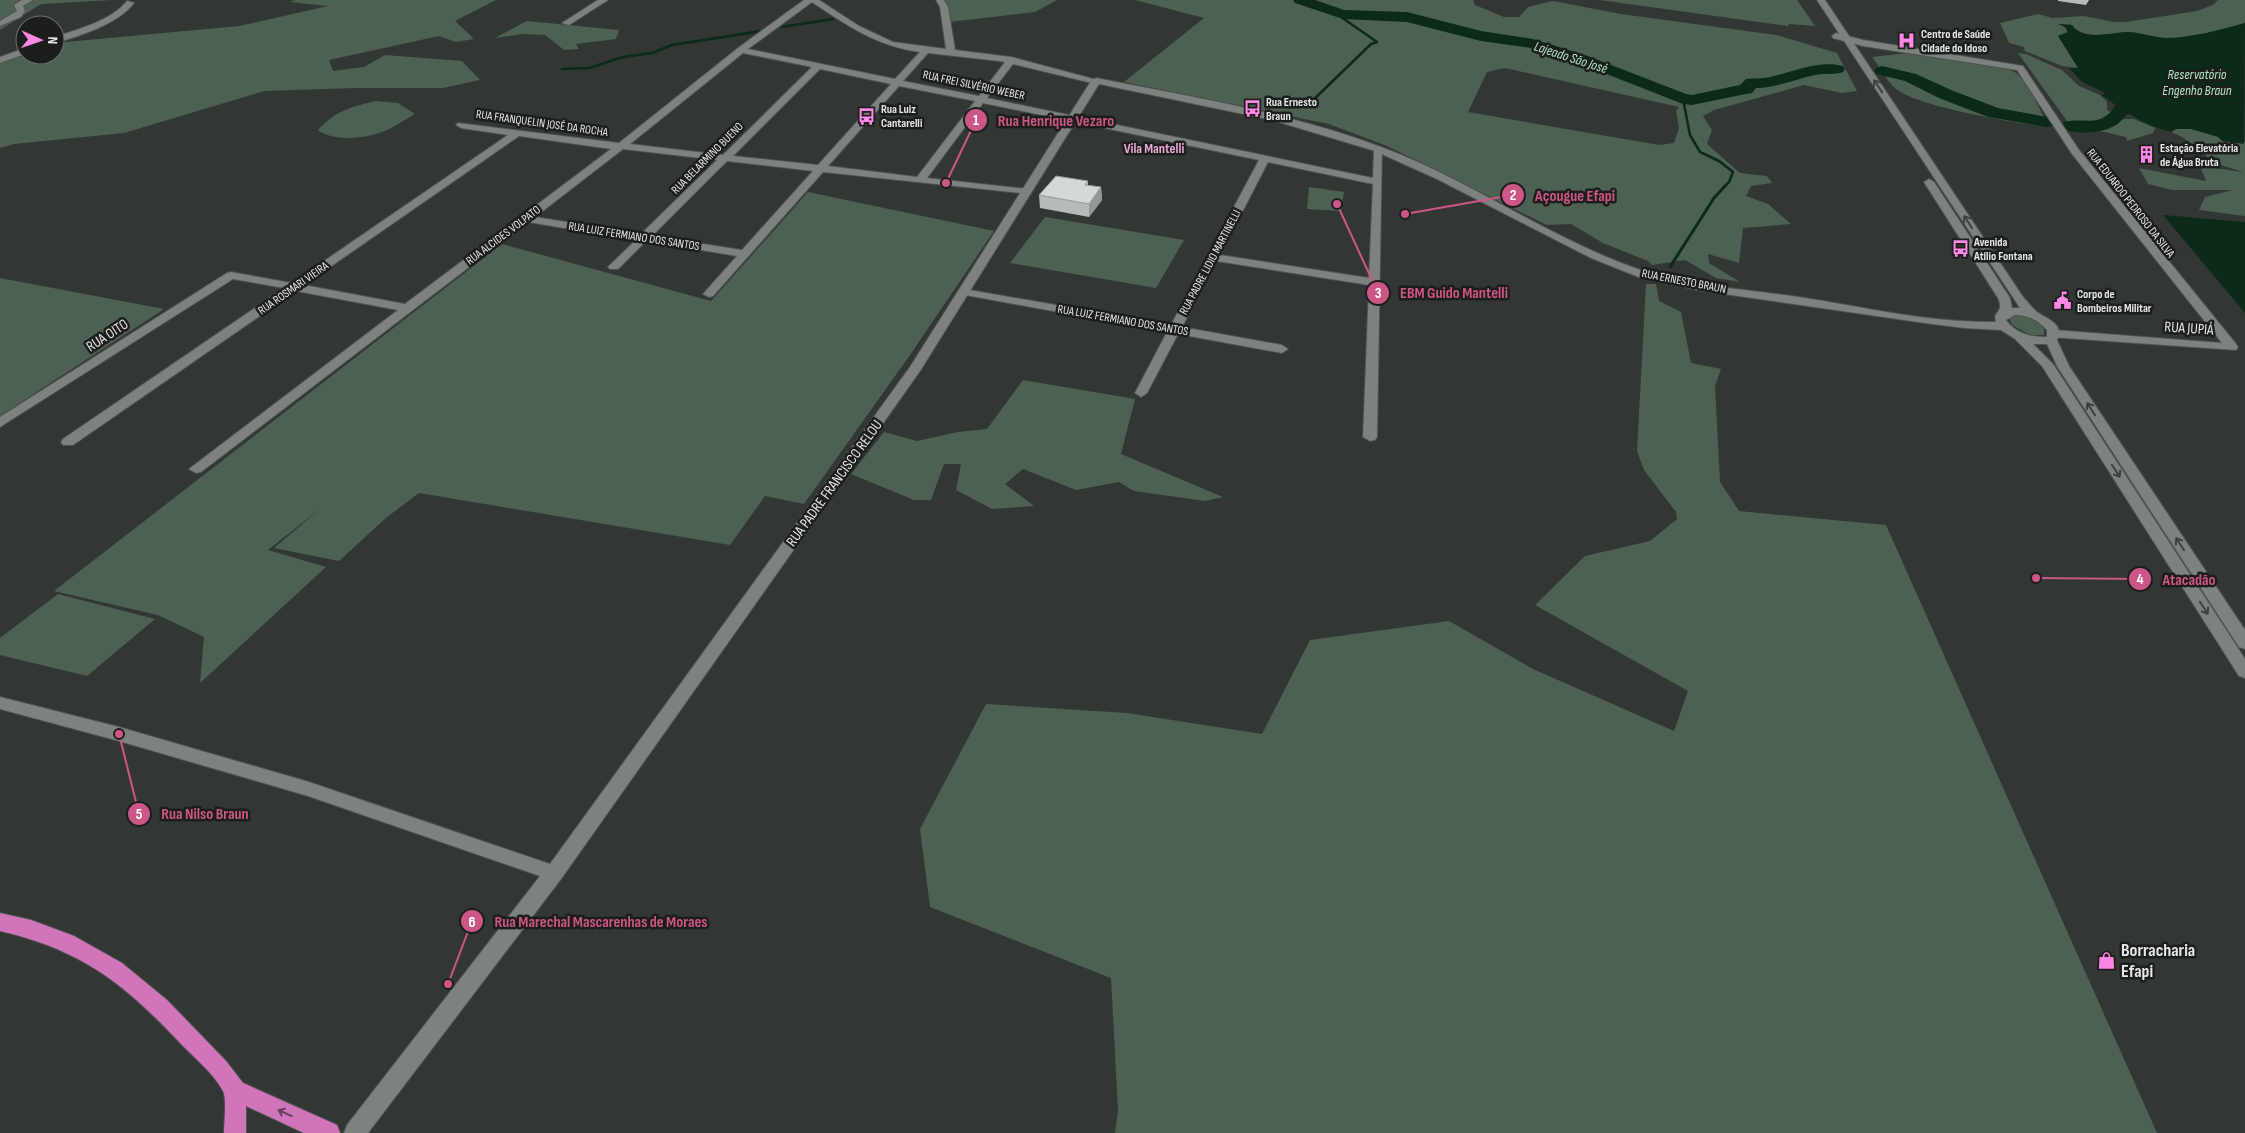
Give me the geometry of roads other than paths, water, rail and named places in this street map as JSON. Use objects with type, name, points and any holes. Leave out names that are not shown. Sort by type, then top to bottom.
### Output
[{"type":"highway","points":[[0,922],[31,929],[67,942],[116,969],[160,1007],[219,1068],[235,1090],[329,1133]]},
{"type":"highway","points":[[235,1090],[235,1133]]},
{"type":"street","points":[[0,24],[18,15],[21,11],[18,6],[29,0]]},
{"type":"street","points":[[566,23],[604,0]]},
{"type":"street","name":"RUA ALCIDES VOLPATO","points":[[196,469],[621,146],[741,50],[809,0]]},
{"type":"street","name":"RUA ERNESTO BRAUN","points":[[814,0],[845,21],[887,44],[1011,60],[1096,81],[1256,113],[1336,134],[1417,165],[1532,226],[1606,260],[1654,277],[1830,306],[1968,326],[2003,326]]},
{"type":"street","points":[[940,0],[944,7],[950,52]]},
{"type":"street","points":[[1812,0],[2004,298],[2007,306],[2000,320],[2003,326],[2019,336],[2047,364],[2245,672]]},
{"type":"street","points":[[1821,0],[2019,299],[2031,313],[2049,324],[2063,366],[2245,643]]},
{"type":"street","points":[[65,36],[110,18],[128,8],[130,3]]},
{"type":"street","points":[[1836,36],[1847,39]]},
{"type":"street","name":"RUA EDUARDO PEDROSO DA SILVA","points":[[1847,39],[2020,68],[2075,152],[2232,347]]},
{"type":"street","name":"RUA FREI SILVÉRIO WEBER","points":[[741,50],[1072,117],[1378,182]]},
{"type":"street","points":[[709,294],[926,50]]},
{"type":"street","points":[[0,60],[15,55]]},
{"type":"street","points":[[920,180],[1011,60]]},
{"type":"street","name":"RUA BELARMINO BUENO","points":[[614,267],[818,66]]},
{"type":"street","name":"RUA PADRE FRANCISCO RELOU","points":[[355,1133],[554,873],[923,358],[1096,81]]},
{"type":"street","name":"RUA FRANQUELIN JOSÉ DA ROCHA","points":[[461,124],[599,145],[1027,192]]},
{"type":"street","name":"RUA ROSMARI VIEIRA","points":[[68,442],[517,133]]},
{"type":"street","points":[[1370,437],[1378,149]]},
{"type":"street","name":"RUA PADRE LIDIO MARTINELLI","points":[[1141,393],[1264,158]]},
{"type":"street","name":"RUA LUIZ FERMIANO DOS SANTOS","points":[[524,218],[744,254]]},
{"type":"street","points":[[1213,257],[1374,282]]},
{"type":"street","name":"RUA OITO","points":[[0,423],[231,275],[294,287]]},
{"type":"street","points":[[294,287],[406,308]]},
{"type":"street","name":"RUA LUIZ FERMIANO DOS SANTOS","points":[[964,292],[1282,349]]},
{"type":"street","points":[[2005,312],[2021,311],[2031,313]]},
{"type":"street","name":"RUA JUPIÁ","points":[[2019,336],[2031,340],[2053,337],[2232,347]]},
{"type":"street","points":[[0,703],[119,734],[309,789],[554,873]]},
{"type":"water","name":"Reservatório Engenho Braun","points":[[2245,23],[2244,144],[2222,141],[2218,137],[2191,129],[2176,129],[2171,132],[2152,126],[2135,117],[2102,95],[2105,93],[2082,82],[2069,68],[2078,68],[2058,36],[2068,32],[2065,27],[2058,24],[2072,25],[2082,33],[2089,35],[2131,32],[2175,38],[2216,31]]},
{"type":"water","points":[[2163,215],[2245,222],[2245,313]]},
{"type":"waterway","name":"Lajeado São José","points":[[1300,0],[1343,14],[1407,17],[1481,36],[1533,44],[1582,59],[1683,99],[1692,100],[1746,89],[1752,83],[1767,83],[1816,70],[1837,69]]},
{"type":"waterway","points":[[1308,105],[1371,44],[1377,42],[1331,10]]},
{"type":"waterway","points":[[782,27],[833,19]]},
{"type":"waterway","points":[[562,69],[589,68],[623,57],[652,53],[672,45],[768,30]]},
{"type":"waterway","name":"Lajeado São José","points":[[1882,71],[1910,77],[1945,94],[1994,113],[2047,122]]},
{"type":"waterway","points":[[1683,99],[1690,135],[1700,152],[1719,161],[1733,172],[1725,186]]},
{"type":"waterway","name":"Lajeado São José","points":[[2070,126],[2092,127],[2106,124],[2112,121],[2122,109],[2158,108]]},
{"type":"waterway","points":[[1670,267],[1714,198],[1725,186]]},
{"type":"place","name":"Centro de Saúde Cidade do Idoso","points":[[1907,41]]},
{"type":"place","name":"Rua Ernesto Braun","points":[[1252,109]]},
{"type":"place","name":"Rua Luiz Cantarelli","points":[[867,116]]},
{"type":"place","name":"Estação Elevatória de Água Bruta","points":[[2146,155]]},
{"type":"place","name":"Rua Henrique Vezaro","points":[[946,183]]},
{"type":"place","name":"EBM Guido Mantelli","points":[[1337,204]]},
{"type":"place","name":"Açougue Efapi","points":[[1405,214]]},
{"type":"place","name":"Avenida Atílio Fontana","points":[[1960,249]]},
{"type":"place","name":"Corpo de Bombeiros Militar","points":[[2063,301]]},
{"type":"place","name":"Atacadão","points":[[2036,578]]},
{"type":"place","name":"Rua Nilso Braun","points":[[119,734]]},
{"type":"place","name":"Borracharia Efapi","points":[[2107,960]]},
{"type":"place","name":"Rua Marechal Mascarenhas de Moraes","points":[[448,984]]},
{"type":"district","name":"Vila Mantelli","points":[[1154,148]]}]
